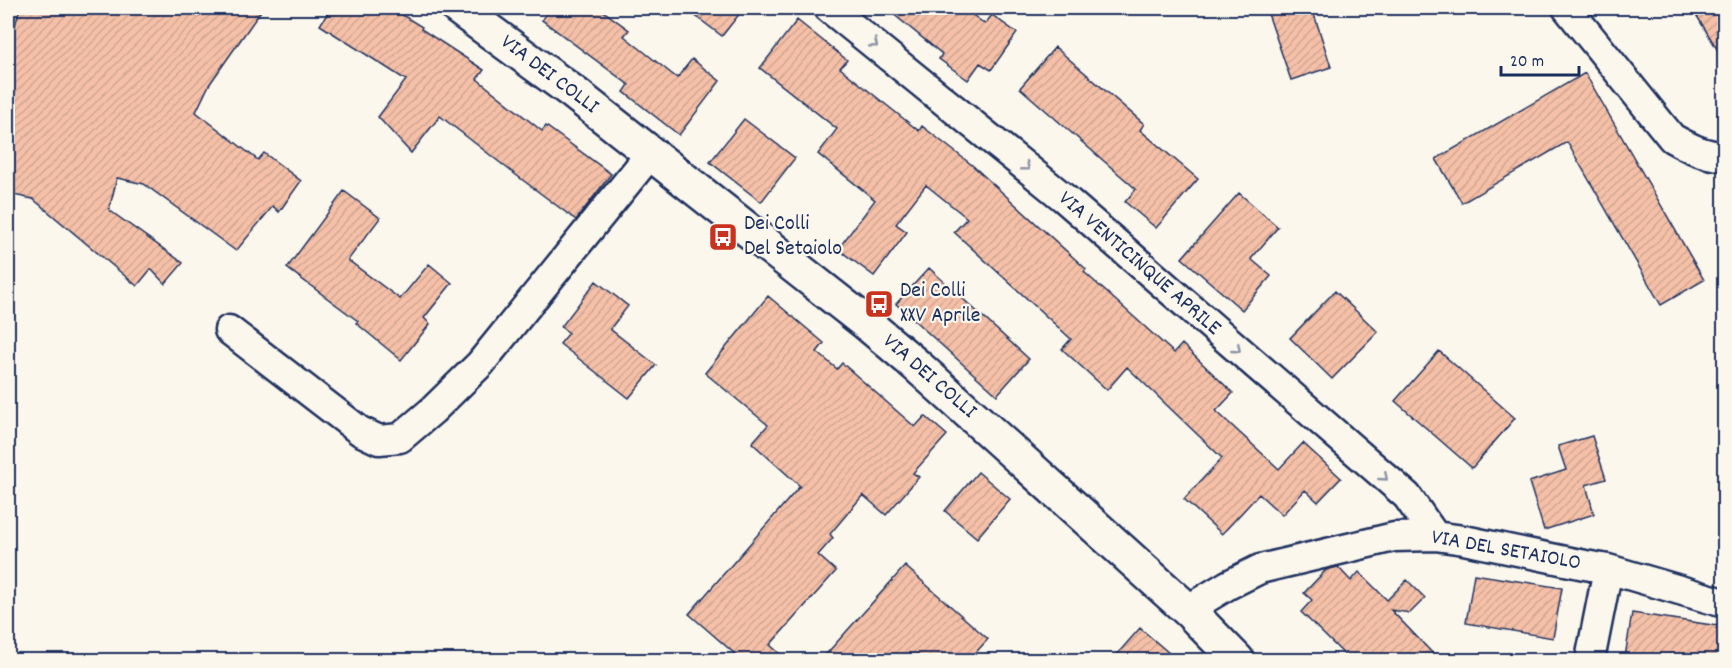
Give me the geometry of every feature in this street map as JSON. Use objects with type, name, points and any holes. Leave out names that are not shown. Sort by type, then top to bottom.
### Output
[{"type":"street","name":"VIA DEI COLLI","points":[[458,8],[574,93],[866,322],[1190,612],[1237,660]]},
{"type":"street","name":"VIA VENTICINQUE APRILE","points":[[829,8],[1064,198],[1407,496],[1435,536]]},
{"type":"street","points":[[1567,8],[1672,138],[1691,149],[1715,156],[1725,156]]},
{"type":"street","points":[[229,330],[360,431],[379,440],[400,438],[433,410],[480,364],[651,153]]},
{"type":"street","name":"VIA DEL SETAIOLO","points":[[1190,612],[1200,602],[1260,569],[1394,537],[1435,536],[1608,569],[1725,603]]},
{"type":"street","points":[[1590,660],[1608,569]]},
{"type":"building","points":[[20,8],[157,8],[186,13],[187,8],[263,8],[209,85],[196,112],[258,160],[264,153],[301,181],[279,212],[273,206],[236,251],[144,184],[117,178],[109,210],[183,263],[165,284],[151,269],[137,286],[33,199],[8,194],[8,25],[15,26]]},
{"type":"building","points":[[331,8],[391,8],[484,70],[477,79],[542,131],[546,126],[611,174],[576,220],[440,116],[411,153],[378,117],[406,80],[320,25]]},
{"type":"building","points":[[551,8],[599,8],[629,30],[624,36],[677,78],[692,59],[720,81],[679,135],[624,92],[629,85],[542,20]]},
{"type":"building","points":[[685,8],[744,8],[722,36]]},
{"type":"building","points":[[886,8],[963,8],[985,24],[992,15],[1017,33],[991,70],[980,63],[968,80],[939,59],[942,54]]},
{"type":"building","points":[[1266,8],[1312,8],[1331,67],[1291,80]]},
{"type":"building","points":[[1692,8],[1725,8],[1725,62]]},
{"type":"building","points":[[797,20],[847,60],[840,68],[919,131],[922,126],[972,165],[1086,269],[1084,272],[1174,353],[1182,344],[1233,393],[1216,411],[1279,469],[1303,443],[1341,478],[1318,502],[1305,490],[1282,515],[1259,494],[1222,534],[1184,499],[1222,458],[1127,367],[1107,390],[1062,349],[1071,339],[954,232],[967,218],[926,185],[896,224],[907,232],[874,276],[838,249],[875,200],[818,154],[837,129],[760,68]]},
{"type":"building","points":[[1055,47],[1144,124],[1140,130],[1198,179],[1156,228],[1125,202],[1136,189],[1020,88]]},
{"type":"building","points":[[1585,73],[1704,280],[1661,305],[1567,142],[1462,203],[1436,159]]},
{"type":"building","points":[[744,119],[795,158],[761,202],[710,162]]},
{"type":"building","points":[[344,191],[380,218],[348,260],[400,299],[429,264],[452,283],[424,318],[430,324],[401,360],[356,323],[358,321],[287,268]]},
{"type":"building","points":[[1239,193],[1278,227],[1251,259],[1271,276],[1242,310],[1182,258]]},
{"type":"building","points":[[929,268],[1029,359],[997,395],[896,304]]},
{"type":"building","points":[[596,281],[628,306],[610,329],[656,365],[629,398],[560,344],[569,333],[561,327]]},
{"type":"building","points":[[1335,291],[1378,332],[1332,379],[1290,338]]},
{"type":"building","points":[[768,296],[824,343],[817,352],[837,369],[842,363],[915,427],[925,416],[947,435],[913,473],[919,477],[886,515],[863,495],[830,534],[833,538],[818,555],[836,571],[770,645],[787,660],[742,660],[689,614],[800,486],[752,443],[768,425],[705,373]]},
{"type":"building","points":[[1439,351],[1515,418],[1472,468],[1395,401]]},
{"type":"building","points":[[1592,436],[1606,479],[1586,485],[1594,514],[1544,530],[1529,482],[1566,470],[1558,446]]},
{"type":"building","points":[[978,472],[1010,499],[977,538],[945,511]]},
{"type":"building","points":[[905,566],[988,639],[969,660],[821,660]]},
{"type":"building","points":[[1338,567],[1351,581],[1359,572],[1387,600],[1407,580],[1425,598],[1410,613],[1391,610],[1439,660],[1350,660],[1301,612],[1312,600],[1304,593],[1326,570]]},
{"type":"building","points":[[1474,574],[1562,588],[1553,638],[1466,623]]},
{"type":"building","points":[[1632,613],[1725,627],[1725,660],[1646,660],[1625,657]]},
{"type":"building","points":[[1140,628],[1177,660],[1112,660]]},
{"type":"place","name":"Dei Colli Del Setaiolo","points":[[723,237]]},
{"type":"place","name":"Dei Colli XXV Aprile","points":[[879,304]]}]
